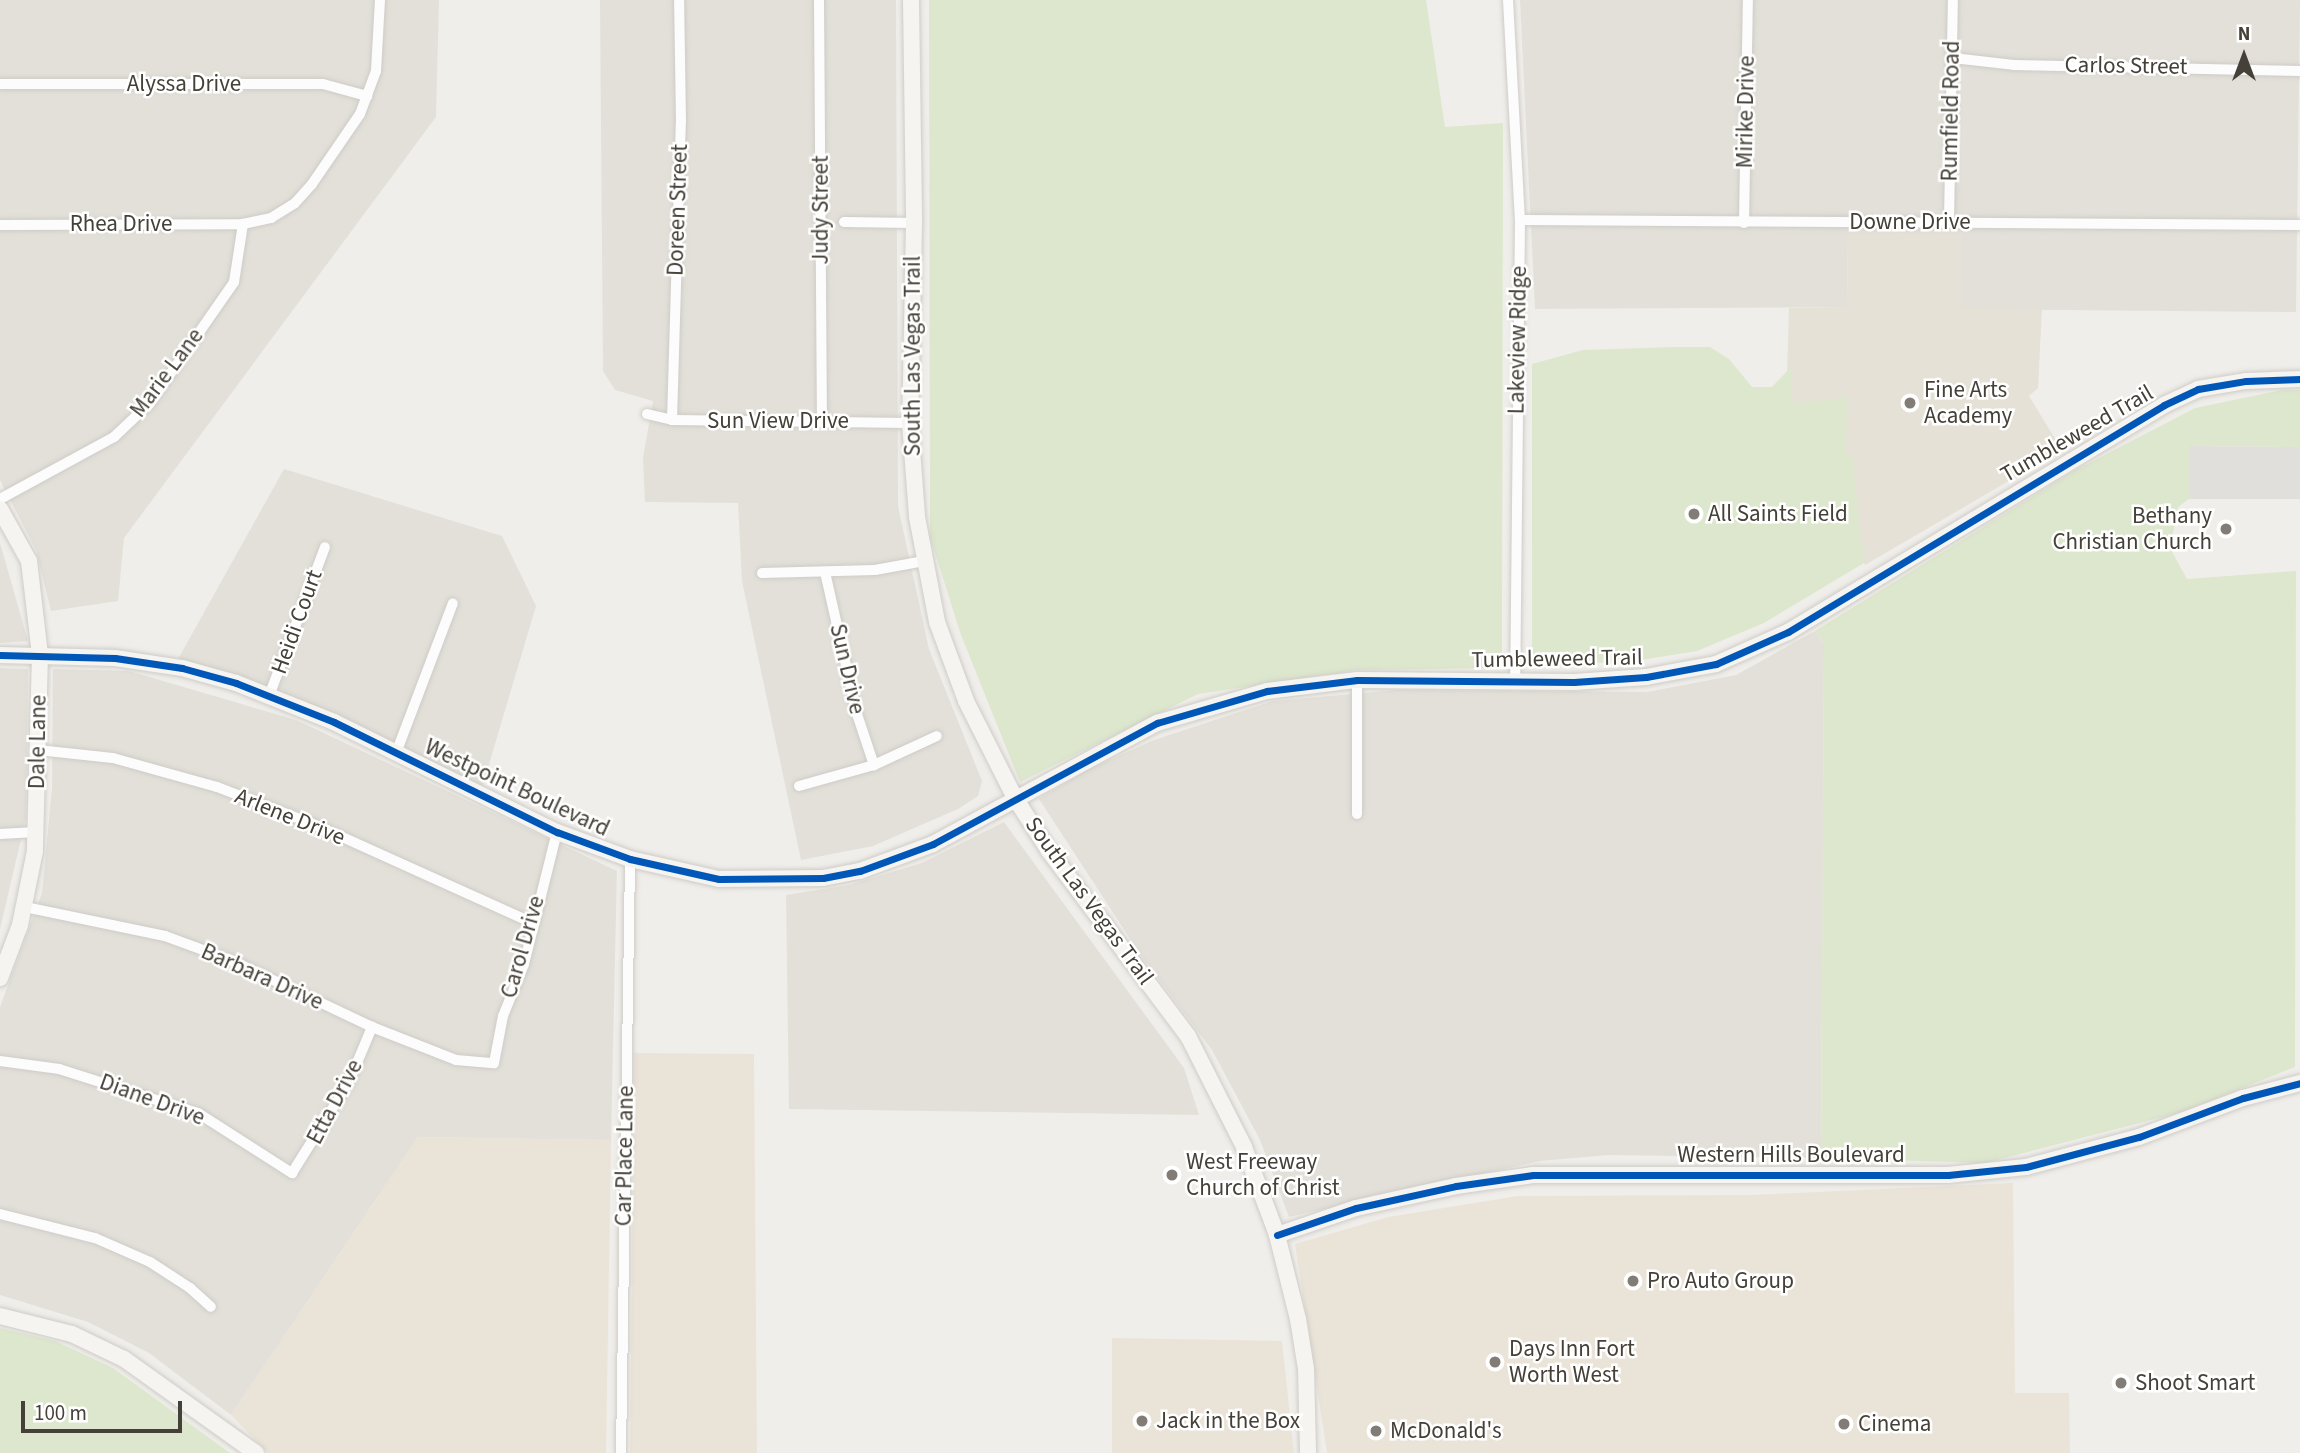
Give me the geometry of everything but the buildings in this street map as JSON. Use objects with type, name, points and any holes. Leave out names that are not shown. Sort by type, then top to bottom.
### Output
[{"type":"street","name":"Rhea Drive","points":[[0,225],[243,224],[271,218],[295,203],[347,134],[367,96],[376,71],[380,0]]},
{"type":"street","name":"Doreen Street","points":[[672,420],[681,122],[679,0]]},
{"type":"street","name":"Judy Street","points":[[819,0],[822,421]]},
{"type":"street","name":"South Las Vegas Trail","points":[[911,0],[914,223],[910,423],[923,561],[952,667],[1015,798],[1049,851],[1188,1036],[1244,1147],[1277,1235],[1306,1368],[1308,1453]]},
{"type":"street","name":"Lakeview Ridge","points":[[1508,0],[1520,220],[1515,680]]},
{"type":"street","name":"Mirike Drive","points":[[1744,223],[1748,0]]},
{"type":"street","name":"Rumfield Road","points":[[1949,222],[1953,0]]},
{"type":"street","name":"Carlos Street","points":[[1953,58],[2014,65],[2300,71]]},
{"type":"street","name":"Alyssa Drive","points":[[0,84],[323,83],[367,96]]},
{"type":"street","name":"Downe Drive","points":[[1520,220],[2300,225]]},
{"type":"street","points":[[844,222],[914,223]]},
{"type":"street","name":"Marie Lane","points":[[0,499],[114,437],[150,403],[234,282],[243,224]]},
{"type":"street","name":"Tumbleweed Trail","points":[[1015,798],[1157,723],[1267,691],[1357,680],[1646,677],[1696,669],[1748,652],[2165,405],[2198,389],[2246,381],[2300,379]]},
{"type":"street","name":"Sun View Drive","points":[[647,414],[672,420],[910,423]]},
{"type":"street","name":"Dale Lane","points":[[0,509],[29,561],[40,655],[36,832],[25,907],[0,978]]},
{"type":"street","name":"Heidi Court","points":[[269,696],[325,547]]},
{"type":"street","points":[[762,573],[875,570],[923,561]]},
{"type":"street","name":"Sun Drive","points":[[825,572],[857,714],[874,765]]},
{"type":"street","points":[[396,753],[453,603]]},
{"type":"street","name":"Westpoint Boulevard","points":[[0,654],[115,658],[182,668],[269,696],[396,753],[557,832],[630,859],[719,879],[822,878],[895,860],[1015,798]]},
{"type":"street","points":[[1357,680],[1357,814]]},
{"type":"street","points":[[799,786],[874,765],[937,736]]},
{"type":"street","name":"Arlene Drive","points":[[38,750],[113,758],[217,787],[318,826],[531,922]]},
{"type":"street","points":[[0,834],[36,832]]},
{"type":"street","name":"Carol Drive","points":[[494,1063],[503,1016],[524,964],[531,922],[557,832]]},
{"type":"street","name":"Car Place Lane","points":[[621,1453],[630,859]]},
{"type":"street","name":"Barbara Drive","points":[[25,907],[165,936],[233,961],[372,1027],[456,1060],[494,1063]]},
{"type":"street","name":"Etta Drive","points":[[292,1173],[349,1082],[372,1027]]},
{"type":"street","name":"Diane Drive","points":[[0,1061],[59,1069],[198,1113],[292,1173]]},
{"type":"street","name":"Western Hills Boulevard","points":[[1277,1235],[1356,1208],[1533,1175],[1948,1175],[2026,1167],[2139,1138],[2244,1098],[2300,1083]]},
{"type":"street","points":[[0,1214],[95,1238],[150,1262],[190,1288],[211,1307]]},
{"type":"street","points":[[0,1316],[72,1334],[124,1359],[256,1453]]},
{"type":"shaded area","points":[[0,0],[439,0],[436,117],[124,538],[118,601],[51,611],[36,550],[0,480]]},
{"type":"shaded area","points":[[600,0],[896,0],[898,506],[929,649],[982,781],[978,796],[958,809],[873,846],[801,860],[742,581],[738,503],[645,502],[643,458],[653,401],[615,390],[603,371]]},
{"type":"shaded area","points":[[1520,0],[2300,0],[2296,312],[1961,309],[1848,234],[1847,307],[1535,309]]},
{"type":"shaded area","name":"Fine Arts Academy","points":[[1848,234],[1962,234],[1961,308],[2042,309],[2038,388],[2029,396],[2062,450],[1865,565],[1827,452],[1786,410],[1789,308],[1847,307]]},
{"type":"shaded area","points":[[2189,446],[2300,447],[2300,499],[2189,499]]},
{"type":"shaded area","points":[[284,469],[502,536],[536,606],[482,788],[284,694],[178,659]]},
{"type":"shaded area","points":[[0,543],[28,641],[0,643]]},
{"type":"shaded area","points":[[1815,631],[1824,645],[1821,1158],[1609,1155],[1540,1161],[1289,1217],[1260,1140],[1212,1050],[1142,957],[1039,799],[1087,770],[1154,740],[1273,701],[1398,690],[1647,692],[1736,675]]},
{"type":"shaded area","points":[[0,668],[28,669],[26,818],[0,929]]},
{"type":"shaded area","points":[[53,669],[129,671],[296,720],[617,871],[611,1140],[418,1137],[231,1415],[149,1353],[88,1322],[0,1295],[0,1007],[42,893],[52,788]]},
{"type":"shaded area","points":[[1004,822],[1184,1068],[1199,1115],[789,1109],[786,895],[849,885],[922,863]]},
{"type":"shaded area","points":[[634,1053],[754,1054],[757,1453],[630,1453]]},
{"type":"shaded area","points":[[418,1137],[611,1140],[606,1453],[268,1453],[231,1415]]},
{"type":"shaded area","points":[[2013,1183],[2015,1393],[2069,1393],[2070,1453],[1327,1453],[1295,1244],[1388,1217],[1518,1196],[1751,1195]]},
{"type":"shaded area","points":[[1112,1338],[1282,1341],[1294,1453],[1112,1453]]},
{"type":"green space","points":[[929,0],[1426,0],[1445,127],[1503,123],[1502,668],[1357,670],[1198,694],[1020,782],[961,635],[930,537]]},
{"type":"green space","name":"All Saints Field","points":[[1710,347],[1729,359],[1752,387],[1772,387],[1792,366],[1791,400],[1799,403],[1847,397],[1846,454],[1852,455],[1864,563],[1764,623],[1697,651],[1622,663],[1532,662],[1532,364],[1583,350]]},
{"type":"green space","points":[[2282,390],[2300,390],[2300,447],[2189,446],[2189,499],[2178,507],[2170,548],[2187,579],[2296,571],[2295,1067],[2182,1112],[1985,1163],[1821,1158],[1824,645],[1815,631],[2074,471],[2195,408]]},
{"type":"green space","points":[[0,1328],[55,1341],[113,1368],[230,1453],[0,1453]]},
{"type":"cycle path","points":[[0,655],[115,658],[182,668],[236,683],[334,722],[557,832],[630,859],[719,879],[823,878],[860,871],[933,844],[1157,723],[1267,691],[1357,680],[1574,682],[1646,677],[1716,664],[1788,632],[2164,405],[2198,389],[2246,381],[2300,379]]},
{"type":"cycle path","points":[[1277,1235],[1356,1208],[1456,1186],[1533,1175],[1948,1175],[2026,1167],[2139,1137],[2243,1098],[2300,1083]]},
{"type":"place","name":"Fine Arts Academy","points":[[1910,403]]},
{"type":"place","name":"All Saints Field","points":[[1694,514]]},
{"type":"place","name":"Bethany Christian Church","points":[[2226,529]]},
{"type":"place","name":"West Freeway Church of Christ","points":[[1172,1175]]},
{"type":"place","name":"Pro Auto Group","points":[[1633,1281]]},
{"type":"place","name":"Days Inn Fort Worth West","points":[[1495,1362]]},
{"type":"place","name":"Shoot Smart","points":[[2121,1383]]},
{"type":"place","name":"Jack in the Box","points":[[1142,1421]]},
{"type":"place","name":"Cinema","points":[[1844,1424]]},
{"type":"place","name":"McDonald's","points":[[1376,1431]]}]
